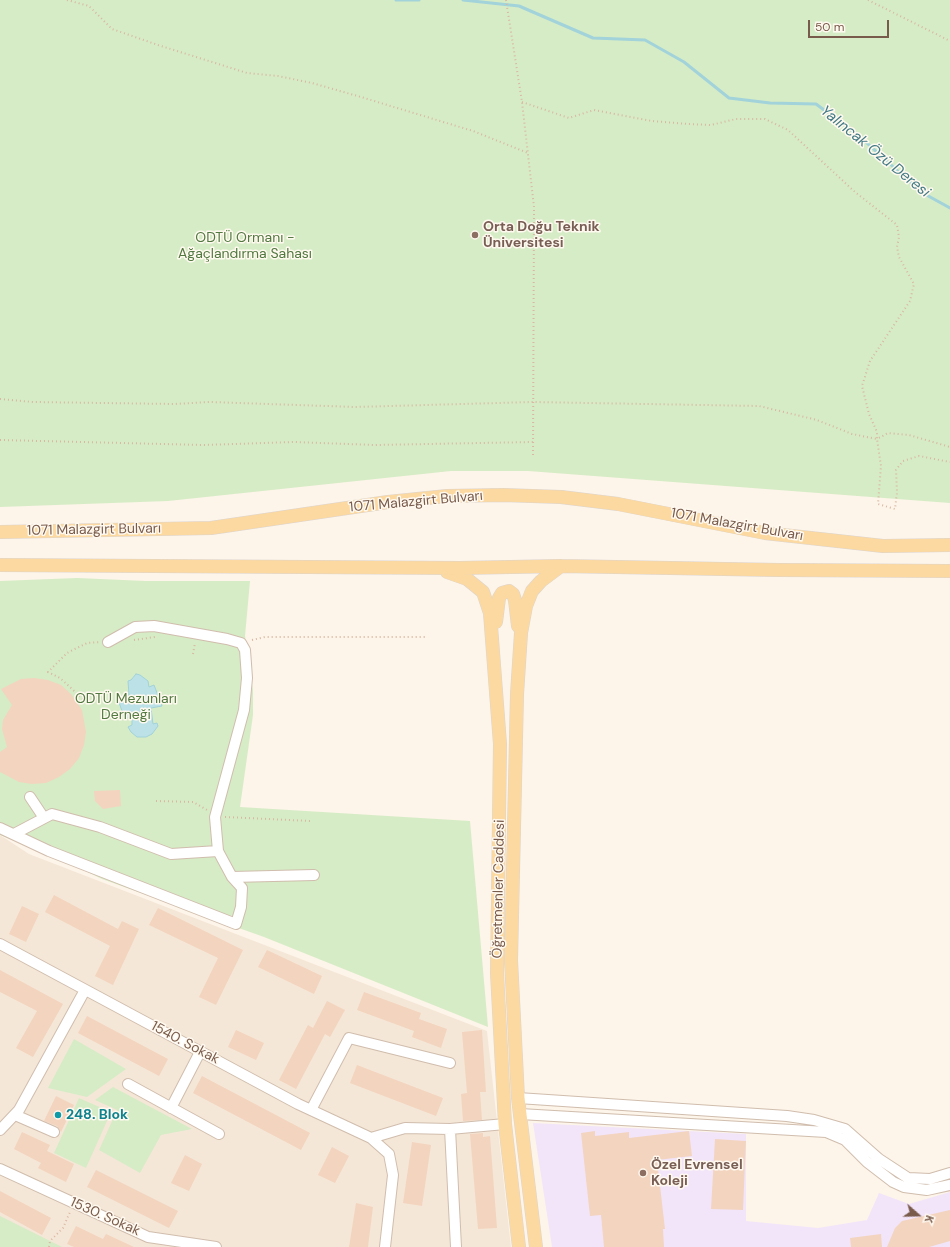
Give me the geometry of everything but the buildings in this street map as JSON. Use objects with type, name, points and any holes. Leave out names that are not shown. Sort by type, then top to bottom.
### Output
[{"type":"main road","name":"1071 Malazgirt Bulvarı","points":[[0,532],[211,528],[388,502],[447,496],[503,495],[560,497],[618,504],[773,534],[883,546],[950,545]]},
{"type":"main road","points":[[0,565],[430,568],[561,566],[950,571]]},
{"type":"main road","name":"Öğretmenler Caddesi","points":[[536,1247],[518,1098],[511,960],[517,694],[521,633],[526,606],[532,591],[541,581],[561,566]]},
{"type":"main road","name":"Öğretmenler Caddesi","points":[[430,568],[458,574],[475,584],[484,592],[490,613],[500,744],[498,973],[505,1124],[519,1247]]},
{"type":"main road","points":[[494,655],[499,598],[502,593],[509,591],[513,594],[515,600],[519,654]]},
{"type":"street","points":[[0,828],[49,851],[236,924],[241,907],[242,888],[232,877],[218,850],[215,817],[244,710],[246,678],[244,650],[241,643],[227,639],[154,626],[135,627],[108,642]]},
{"type":"street","points":[[30,797],[44,818]]},
{"type":"street","points":[[14,834],[52,814],[100,827],[171,854],[218,850]]},
{"type":"street","points":[[232,877],[314,875]]},
{"type":"street","name":"1540. Sokak","points":[[0,944],[200,1052],[311,1110],[371,1138],[389,1154],[393,1175],[385,1247]]},
{"type":"street","points":[[0,1130],[19,1110],[85,990]]},
{"type":"street","points":[[311,1110],[349,1038],[450,1063]]},
{"type":"street","points":[[171,1108],[200,1052]]},
{"type":"street","points":[[128,1084],[219,1134]]},
{"type":"street","points":[[518,1098],[787,1116],[814,1120],[845,1129],[879,1159],[908,1178],[930,1179],[950,1173]]},
{"type":"street","points":[[520,1114],[826,1132],[845,1140],[866,1162],[893,1182],[904,1187],[927,1190],[950,1185]]},
{"type":"street","points":[[15,1115],[54,1132]]},
{"type":"street","points":[[371,1138],[405,1128],[450,1129],[505,1124]]},
{"type":"street","points":[[450,1129],[456,1247]]},
{"type":"street","name":"1530. Sokak","points":[[0,1169],[148,1237],[185,1245],[216,1247]]},
{"type":"path","points":[[67,0],[89,6],[112,29],[158,45],[247,73],[278,76],[319,85],[473,131],[528,153]]},
{"type":"path","points":[[506,0],[522,102],[534,206],[533,457]]},
{"type":"path","points":[[868,0],[950,40]]},
{"type":"path","points":[[522,102],[570,118],[594,110],[652,121],[688,124],[711,125],[736,119],[765,119],[788,130],[855,192],[897,226],[899,237],[897,248],[899,258],[914,284],[910,301],[870,361],[862,386],[869,414],[877,432],[881,466],[878,504],[895,509],[897,492],[896,470],[903,461],[919,456],[950,462]]},
{"type":"path","points":[[0,399],[33,402],[174,404],[210,402],[355,407],[533,402],[759,406],[817,420],[852,434],[877,439],[888,433],[909,435],[950,447]]},
{"type":"path","points":[[0,440],[204,445],[294,442],[375,445],[533,442]]},
{"type":"path","points":[[241,643],[265,637],[427,637]]},
{"type":"path","points":[[48,672],[60,678],[83,699]]},
{"type":"path","points":[[156,801],[192,802],[202,806]]},
{"type":"path","points":[[215,817],[311,821]]},
{"type":"path","points":[[49,1247],[50,1241],[63,1228],[74,1203]]},
{"type":"shaded area","points":[[0,835],[29,854],[487,1031],[511,1247],[0,1247]]},
{"type":"shaded area","name":"Özel Evrensel Koleji","points":[[533,1123],[746,1134],[746,1221],[818,1228],[867,1220],[879,1193],[909,1204],[950,1192],[950,1247],[552,1247]]},
{"type":"green space","name":"ODTÜ Ormanı - Ağaçlandırma Sahası","points":[[0,0],[950,0],[950,503],[528,471],[451,471],[168,501],[0,507]]},
{"type":"green space","name":"ODTÜ Mezunları Derneği","points":[[77,578],[146,581],[250,581],[245,636],[253,690],[253,715],[240,807],[470,821],[488,1027],[264,937],[102,879],[52,855],[0,835],[0,581]]},
{"type":"green space","points":[[74,1039],[126,1069],[87,1097],[48,1088]]},
{"type":"green space","points":[[113,1087],[192,1129],[161,1135],[140,1173],[99,1150],[117,1110],[95,1100]]},
{"type":"green space","points":[[79,1098],[111,1112],[86,1168],[54,1153]]},
{"type":"green space","points":[[0,1216],[62,1247],[0,1247]]},
{"type":"water","points":[[136,674],[148,681],[149,687],[154,685],[162,706],[151,708],[153,724],[157,723],[158,726],[152,734],[146,737],[137,737],[131,732],[128,727],[132,725],[132,716],[125,719],[118,700],[129,695],[128,681],[131,680]]},
{"type":"waterway","name":"Yalıncak Özü Deresi","points":[[396,0],[419,0]]},
{"type":"waterway","name":"Yalıncak Özü Deresi","points":[[463,0],[519,6],[593,38],[645,40],[684,62],[729,98],[770,103],[816,104],[858,135],[921,192],[950,208]]},
{"type":"place","name":"Orta Doğu Teknik Üniversitesi","points":[[475,235]]},
{"type":"place","name":"248. Blok","points":[[58,1115]]},
{"type":"place","name":"Özel Evrensel Koleji","points":[[643,1173]]}]
